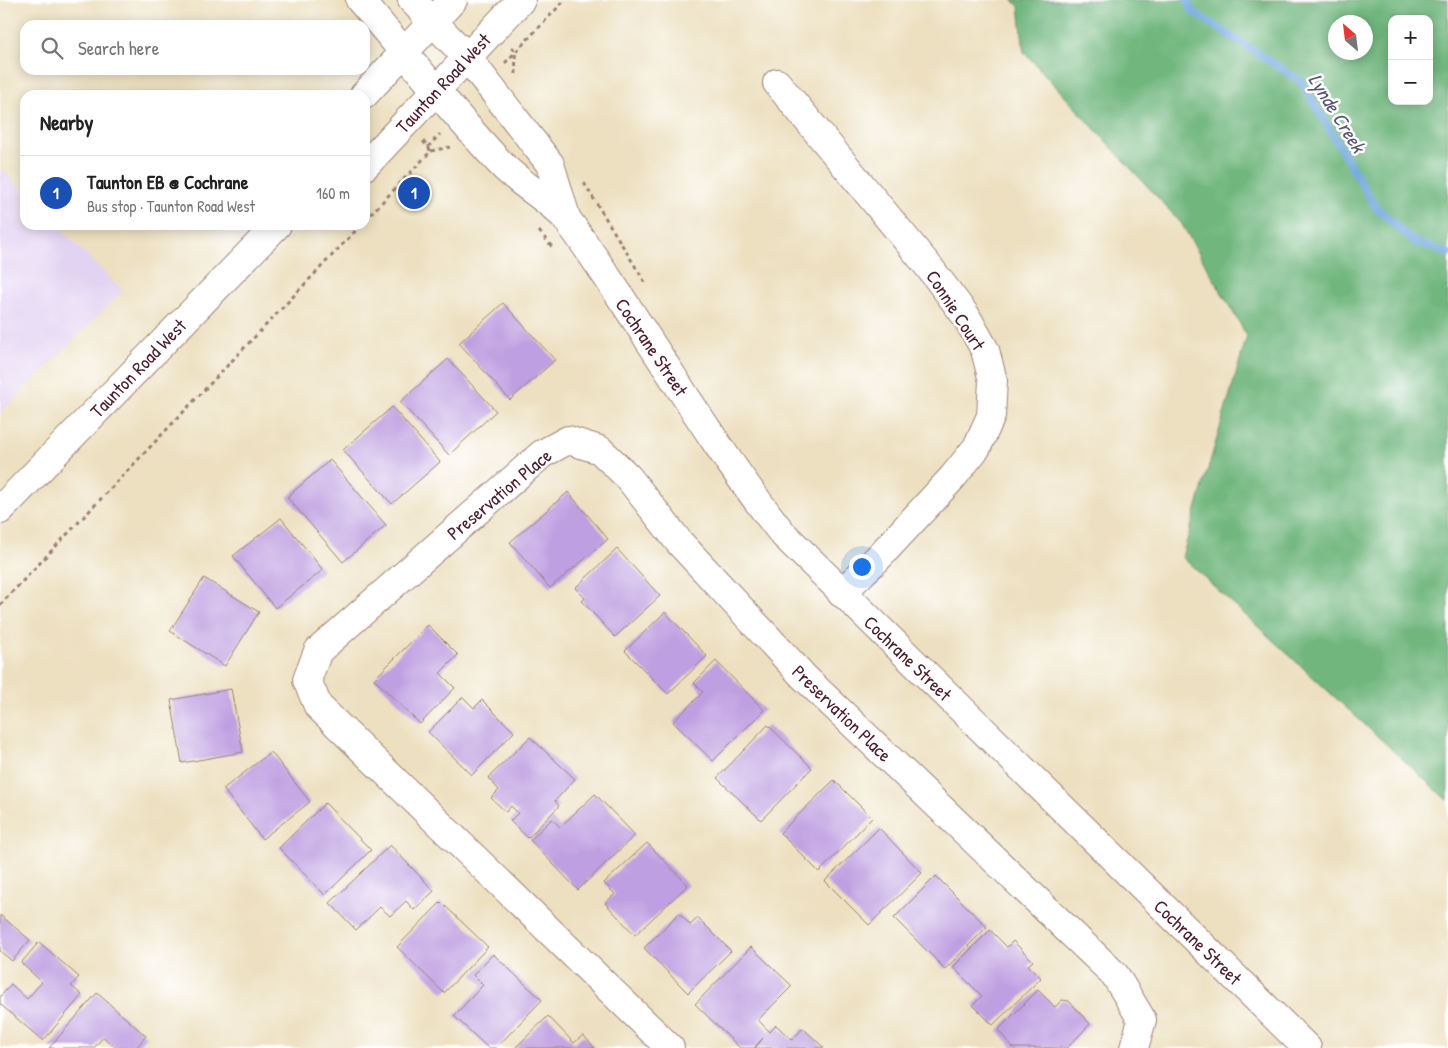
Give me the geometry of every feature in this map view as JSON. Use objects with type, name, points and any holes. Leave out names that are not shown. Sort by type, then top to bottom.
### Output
[{"type":"street","name":"Cochrane Street","points":[[360,0],[435,92],[502,166],[568,220]]},
{"type":"street","name":"Cochrane Street","points":[[412,0],[467,57],[550,164],[568,220],[758,503],[783,534],[1307,1048]]},
{"type":"street","points":[[369,90],[452,0]]},
{"type":"street","name":"Taunton Road West","points":[[370,161],[521,0]]},
{"type":"street","name":"Connie Court","points":[[776,83],[928,266],[966,316],[985,350],[994,381],[991,416],[977,447],[953,477],[877,559],[842,593]]},
{"type":"street","name":"Taunton Road West","points":[[0,510],[272,230]]},
{"type":"street","name":"Preservation Place","points":[[670,1048],[318,706],[307,680],[318,651],[542,454],[568,440],[600,450],[628,477],[679,542],[804,677],[1115,975],[1142,1020],[1134,1048]]},
{"type":"path","points":[[502,67],[565,0]]},
{"type":"path","points":[[516,51],[514,72],[518,80]]},
{"type":"path","points":[[428,147],[431,151]]},
{"type":"path","points":[[370,215],[431,151],[452,147]]},
{"type":"path","points":[[583,180],[649,288]]},
{"type":"path","points":[[537,228],[559,256]]},
{"type":"path","points":[[0,605],[356,230]]},
{"type":"shaded area","points":[[0,168],[20,188],[20,230],[62,230],[123,291],[0,413]]},
{"type":"green space","points":[[1012,0],[1448,0],[1448,801],[1182,557],[1247,336],[1181,223],[1024,52],[1019,6]]},
{"type":"building","points":[[503,303],[555,360],[510,400],[459,343]]},
{"type":"building","points":[[448,359],[496,411],[449,455],[400,402]]},
{"type":"building","points":[[392,407],[440,462],[392,504],[343,450]]},
{"type":"building","points":[[330,460],[386,525],[343,562],[287,497]]},
{"type":"building","points":[[568,492],[608,539],[550,588],[510,542]]},
{"type":"building","points":[[281,518],[323,570],[275,608],[233,556]]},
{"type":"building","points":[[617,549],[660,596],[615,637],[582,601],[585,598],[575,588]]},
{"type":"building","points":[[204,578],[259,612],[225,666],[170,631]]},
{"type":"building","points":[[665,612],[707,656],[668,694],[625,651]]},
{"type":"building","points":[[428,625],[458,655],[440,673],[455,688],[420,724],[374,679]]},
{"type":"building","points":[[716,661],[764,710],[713,761],[673,722],[703,692],[694,683]]},
{"type":"building","points":[[231,689],[243,752],[182,763],[171,700]]},
{"type":"building","points":[[463,697],[474,708],[482,700],[514,732],[472,775],[428,732]]},
{"type":"building","points":[[768,725],[812,768],[761,820],[717,778]]},
{"type":"building","points":[[530,737],[575,779],[555,801],[559,806],[528,838],[510,821],[518,813],[511,806],[506,812],[491,798],[499,790],[488,778]]},
{"type":"building","points":[[271,752],[310,802],[262,839],[223,789]]},
{"type":"building","points":[[834,780],[872,818],[819,872],[780,833]]},
{"type":"building","points":[[595,794],[635,835],[578,890],[530,840],[552,819],[560,827]]},
{"type":"building","points":[[325,803],[371,850],[325,895],[279,848]]},
{"type":"building","points":[[879,828],[922,873],[869,925],[825,881]]},
{"type":"building","points":[[647,843],[688,885],[635,935],[605,903],[615,894],[604,883]]},
{"type":"building","points":[[390,845],[434,891],[414,910],[406,901],[390,916],[380,907],[356,930],[330,903]]},
{"type":"building","points":[[936,876],[987,927],[945,969],[894,918]]},
{"type":"building","points":[[441,902],[488,947],[444,993],[397,947]]},
{"type":"building","points":[[679,913],[690,925],[698,918],[731,951],[688,993],[644,948]]},
{"type":"building","points":[[0,915],[30,940],[12,961],[0,951]]},
{"type":"building","points":[[990,930],[1007,947],[1013,941],[1033,961],[1028,965],[1041,978],[993,1025],[973,1005],[982,996],[953,967]]},
{"type":"building","points":[[39,942],[79,977],[71,986],[82,995],[43,1041],[0,1004],[0,997],[11,984],[27,999],[42,982],[21,963]]},
{"type":"building","points":[[751,947],[792,986],[758,1020],[770,1032],[776,1025],[792,1040],[803,1028],[824,1048],[755,1048],[763,1038],[754,1048],[740,1048],[695,1004]]},
{"type":"building","points":[[493,954],[542,1000],[496,1048],[488,1048],[454,1016],[483,985],[473,975]]},
{"type":"building","points":[[1038,990],[1055,1007],[1062,1000],[1069,1001],[1090,1024],[1067,1048],[1013,1048],[998,1030]]},
{"type":"building","points":[[97,993],[146,1036],[136,1048],[116,1048],[103,1037],[94,1048],[49,1048]]},
{"type":"building","points":[[548,1016],[574,1043],[583,1035],[595,1048],[515,1048]]},
{"type":"waterway","name":"Lynde Creek","points":[[1187,0],[1192,11],[1301,81],[1375,206],[1413,241],[1448,253]]},
{"type":"place","name":"Taunton EB @ Cochrane","points":[[414,193]]}]
